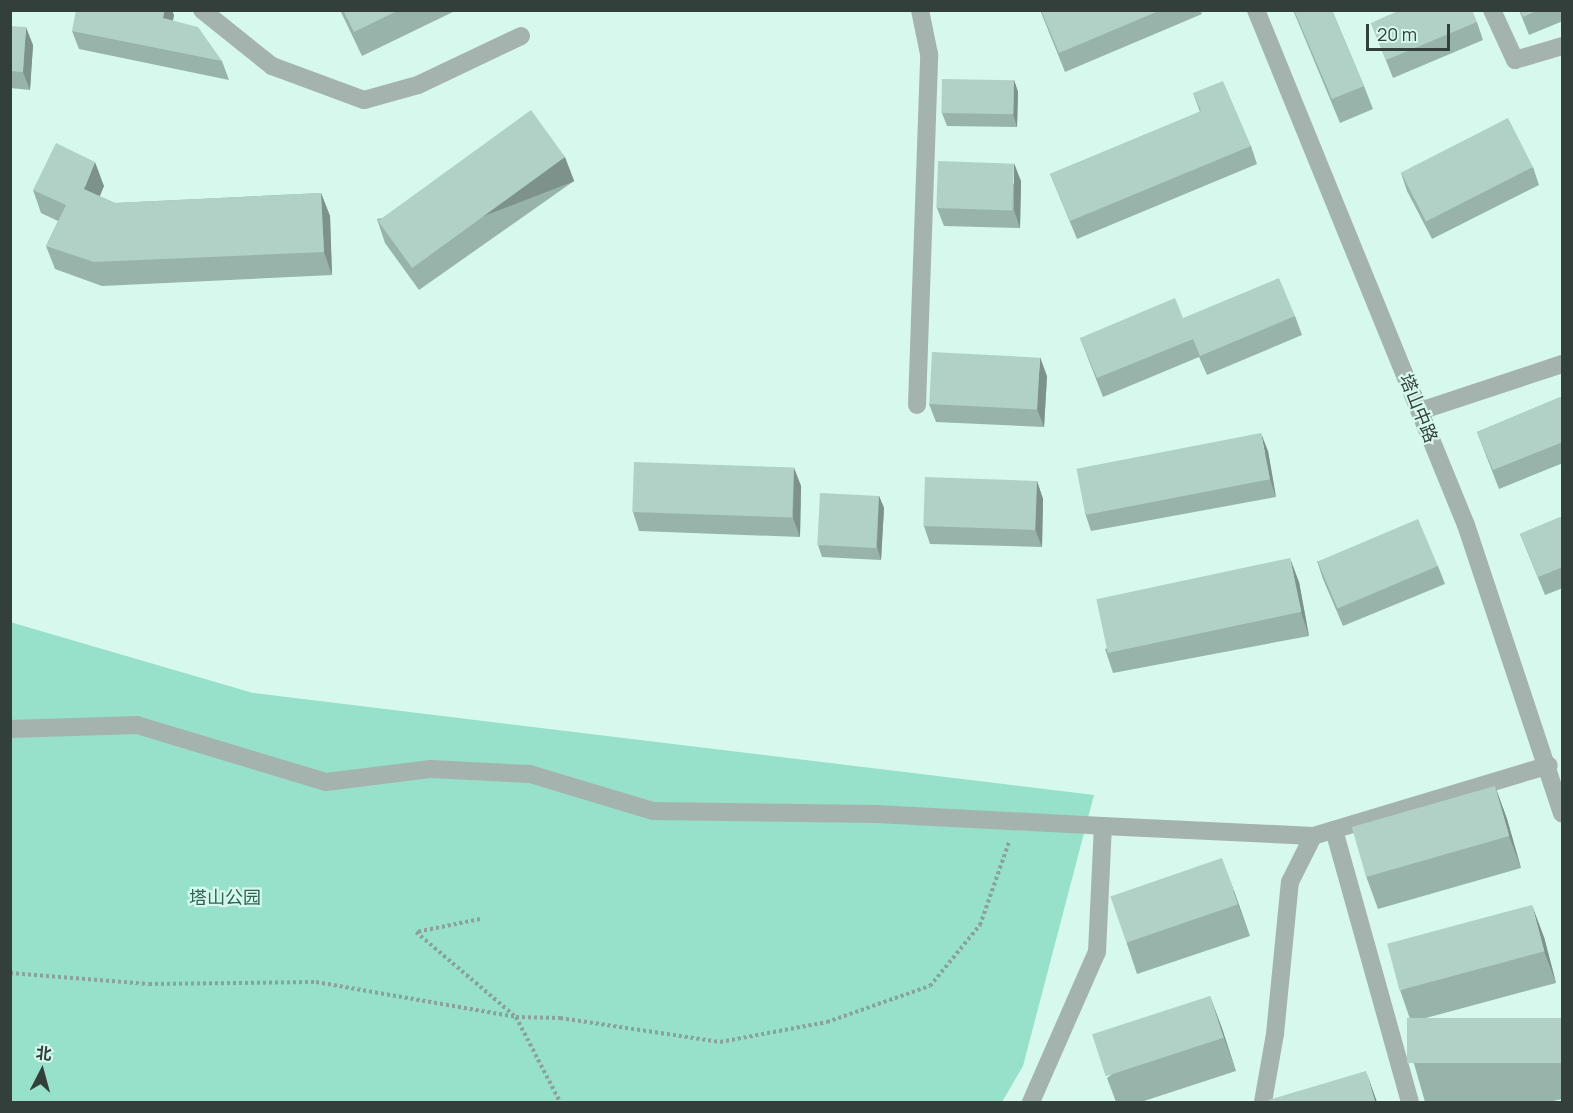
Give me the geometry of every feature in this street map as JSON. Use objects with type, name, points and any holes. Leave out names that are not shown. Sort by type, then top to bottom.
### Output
[{"type":"street","points":[[202,10],[272,66],[364,99],[418,86],[521,36]]},
{"type":"street","points":[[917,405],[929,54],[920,10]]},
{"type":"street","name":"塔山中路","points":[[1256,10],[1466,525],[1549,765],[1563,813]]},
{"type":"street","points":[[1492,10],[1515,60],[1563,46]]},
{"type":"street","points":[[1420,411],[1563,364]]},
{"type":"street","points":[[10,729],[137,725],[326,782],[431,769],[530,774],[653,811],[1016,822],[1313,836],[1549,765]]},
{"type":"street","points":[[1031,1102],[1096,952],[1103,826]]},
{"type":"street","points":[[1335,830],[1410,1102]]},
{"type":"street","points":[[1263,1102],[1275,1034],[1290,882],[1313,836]]},
{"type":"path","points":[[10,973],[149,984],[316,982],[516,1017],[560,1018],[720,1042],[827,1022],[930,986],[980,925],[1016,822]]},
{"type":"path","points":[[480,919],[416,932],[516,1017],[560,1102]]},
{"type":"green space","name":"塔山公园","points":[[10,622],[253,693],[1094,795],[1023,1066],[1002,1102],[11,1102]]},
{"type":"building","points":[[76,10],[164,10],[163,18],[198,27],[222,61],[72,31]]},
{"type":"building","points":[[343,10],[399,10],[354,32]]},
{"type":"building","points":[[1041,10],[1161,10],[1059,53]]},
{"type":"building","points":[[1294,10],[1332,10],[1364,86],[1332,99]]},
{"type":"building","points":[[1400,10],[1472,10],[1477,22],[1386,60],[1371,23]]},
{"type":"building","points":[[1520,10],[1538,10],[1523,17]]},
{"type":"building","points":[[10,26],[26,27],[23,72],[10,71]]},
{"type":"building","points":[[942,79],[1014,80],[1013,114],[941,113]]},
{"type":"building","points":[[1223,81],[1251,146],[1070,221],[1050,174],[1201,111],[1193,93]]},
{"type":"building","points":[[531,110],[565,157],[412,268],[378,221]]},
{"type":"building","points":[[1508,118],[1533,167],[1426,221],[1401,172]]},
{"type":"building","points":[[56,143],[95,162],[84,189],[115,203],[321,193],[324,252],[94,262],[46,246],[66,205],[33,190]]},
{"type":"building","points":[[938,161],[1014,164],[1012,211],[936,208]]},
{"type":"building","points":[[1279,278],[1295,316],[1200,356],[1193,339],[1097,378],[1080,338],[1175,298],[1183,318]]},
{"type":"building","points":[[932,352],[1040,358],[1037,410],[929,404]]},
{"type":"building","points":[[1563,396],[1563,442],[1493,470],[1477,432]]},
{"type":"building","points":[[1261,433],[1270,479],[1085,515],[1076,469]]},
{"type":"building","points":[[634,462],[794,468],[792,518],[632,512]]},
{"type":"building","points":[[925,477],[1037,481],[1035,530],[923,526]]},
{"type":"building","points":[[820,493],[879,496],[876,548],[817,545]]},
{"type":"building","points":[[1563,516],[1563,567],[1538,577],[1520,534]]},
{"type":"building","points":[[1418,519],[1438,566],[1338,609],[1318,562]]},
{"type":"building","points":[[1290,558],[1301,612],[1108,653],[1096,599]]},
{"type":"building","points":[[1495,786],[1509,836],[1366,877],[1352,827]]},
{"type":"building","points":[[1222,858],[1238,904],[1126,943],[1110,896]]},
{"type":"building","points":[[1532,905],[1544,951],[1400,990],[1387,944]]},
{"type":"building","points":[[1210,996],[1224,1038],[1106,1076],[1092,1034]]},
{"type":"building","points":[[1407,1018],[1562,1018],[1562,1063],[1407,1063]]},
{"type":"building","points":[[1366,1071],[1375,1102],[1269,1102],[1268,1100]]}]
